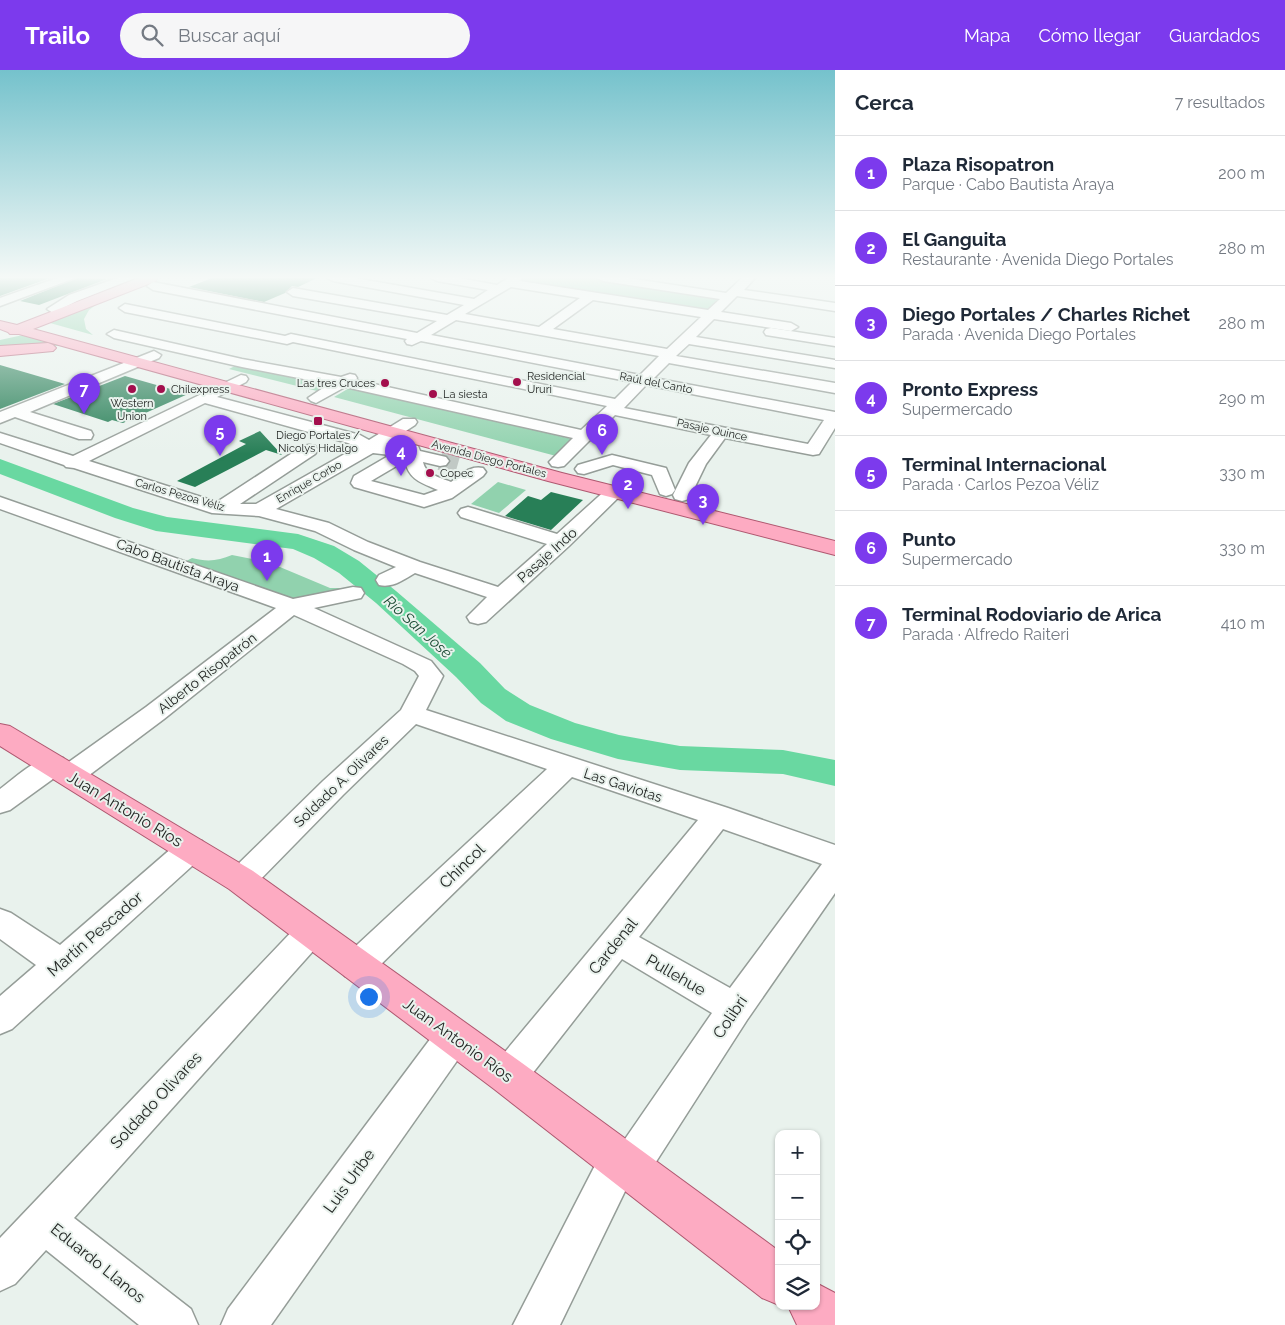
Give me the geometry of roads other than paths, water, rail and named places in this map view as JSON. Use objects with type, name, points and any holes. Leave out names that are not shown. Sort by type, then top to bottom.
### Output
[{"type":"main road","name":"Avenida Diego Portales","points":[[73,337],[101,340],[138,362],[316,398],[401,427],[427,442],[615,492],[835,532]]},
{"type":"main road","name":"Avenida Diego Portales","points":[[89,337],[154,355],[373,426],[401,427],[458,435],[674,493],[699,507],[835,548]]},
{"type":"main road","points":[[0,351],[101,340]]},
{"type":"main road","points":[[427,442],[458,435]]},
{"type":"main road","name":"Juan Antonio Ríos","points":[[0,733],[241,880],[508,1076],[775,1278]]},
{"type":"main road","points":[[817,1310],[835,1324]]},
{"type":"street","name":"Pasaje Quince","points":[[276,337],[485,377],[615,407],[743,422],[813,450],[830,433]]},
{"type":"street","points":[[316,398],[419,337]]},
{"type":"street","name":"Raúl del Canto","points":[[419,337],[739,398],[743,422],[835,417]]},
{"type":"street","points":[[447,405],[485,377],[520,356],[543,337]]},
{"type":"street","points":[[566,337],[835,388]]},
{"type":"street","points":[[558,462],[688,337]]},
{"type":"street","points":[[802,337],[835,342]]},
{"type":"street","points":[[780,379],[809,338]]},
{"type":"street","points":[[686,339],[835,364]]},
{"type":"street","name":"Avenida Diego Portales","points":[[101,340],[343,382],[584,436]]},
{"type":"street","points":[[7,415],[154,355]]},
{"type":"street","points":[[739,398],[760,375]]},
{"type":"street","points":[[72,463],[234,382]]},
{"type":"street","points":[[204,398],[354,438],[370,447],[440,461]]},
{"type":"street","points":[[7,415],[85,434]]},
{"type":"street","points":[[830,433],[835,417]]},
{"type":"street","points":[[674,493],[698,463],[743,422]]},
{"type":"street","points":[[354,438],[373,426]]},
{"type":"street","name":"Enrique Corbo","points":[[260,510],[370,447],[401,427]]},
{"type":"street","name":"Carlos Pezoa Véliz","points":[[0,438],[72,463],[220,509],[260,510],[322,527],[361,546],[413,566],[502,595]]},
{"type":"street","points":[[427,442],[409,454],[360,480],[360,483],[363,486],[424,501],[438,498],[477,472],[514,466]]},
{"type":"street","points":[[220,509],[309,450]]},
{"type":"street","points":[[409,454],[416,471],[423,477],[451,489]]},
{"type":"street","points":[[458,466],[477,472]]},
{"type":"street","name":"Pasaje Indo","points":[[478,617],[615,492]]},
{"type":"street","name":"Cabo Bautista Araya","points":[[0,503],[292,606],[411,659],[423,666],[430,676]]},
{"type":"street","points":[[468,513],[562,542]]},
{"type":"street","points":[[386,580],[413,566]]},
{"type":"street","name":"Alberto Risopatrón","points":[[0,803],[61,770],[155,713],[292,606],[353,593]]},
{"type":"street","name":"Soldado A. Olivares","points":[[241,880],[333,788],[411,715],[430,676]]},
{"type":"street","name":"Las Gaviotas","points":[[411,715],[432,720],[718,815],[835,856]]},
{"type":"street","name":"Chincol","points":[[357,966],[567,766]]},
{"type":"street","name":"Cardenal","points":[[508,1076],[718,815]]},
{"type":"street","name":"Martín Pescador","points":[[0,1018],[191,849]]},
{"type":"street","name":"Colibrí","points":[[536,1325],[624,1164],[835,869]]},
{"type":"street","points":[[0,922],[61,964]]},
{"type":"street","name":"Soldado Olivares","points":[[0,1269],[311,932]]},
{"type":"street","name":"Pullehue","points":[[617,940],[735,1009]]},
{"type":"street","name":"Luis Uribe","points":[[244,1325],[453,1037]]},
{"type":"street","name":"Eduardo Llanos","points":[[44,1221],[175,1325]]},
{"type":"waterway","name":"Río San José","points":[[0,466],[124,513],[165,525],[298,542],[324,552],[349,567],[386,597],[468,670],[493,696],[518,713],[563,731],[618,747],[680,758],[783,762],[835,773]]},
{"type":"tunnel","points":[[440,461],[458,466]]},
{"type":"place","name":"Residencial Ururi","points":[[517,382]]},
{"type":"place","name":"Las tres Cruces","points":[[385,383]]},
{"type":"place","name":"Western Union","points":[[132,389]]},
{"type":"place","name":"Chilexpress","points":[[161,389]]},
{"type":"place","name":"La siesta","points":[[433,394]]},
{"type":"place","name":"Terminal Rodoviario de Arica","points":[[84,414]]},
{"type":"place","name":"Diego Portales / Nicolys Hidalgo","points":[[318,421]]},
{"type":"place","name":"Punto","points":[[602,455]]},
{"type":"place","name":"Terminal Internacional","points":[[220,456]]},
{"type":"place","name":"Copec","points":[[430,473]]},
{"type":"place","name":"Pronto Express","points":[[401,476]]},
{"type":"place","name":"El Ganguita","points":[[628,509]]},
{"type":"place","name":"Diego Portales / Charles Richet","points":[[703,525]]},
{"type":"place","name":"Plaza Risopatron","points":[[267,581]]}]
